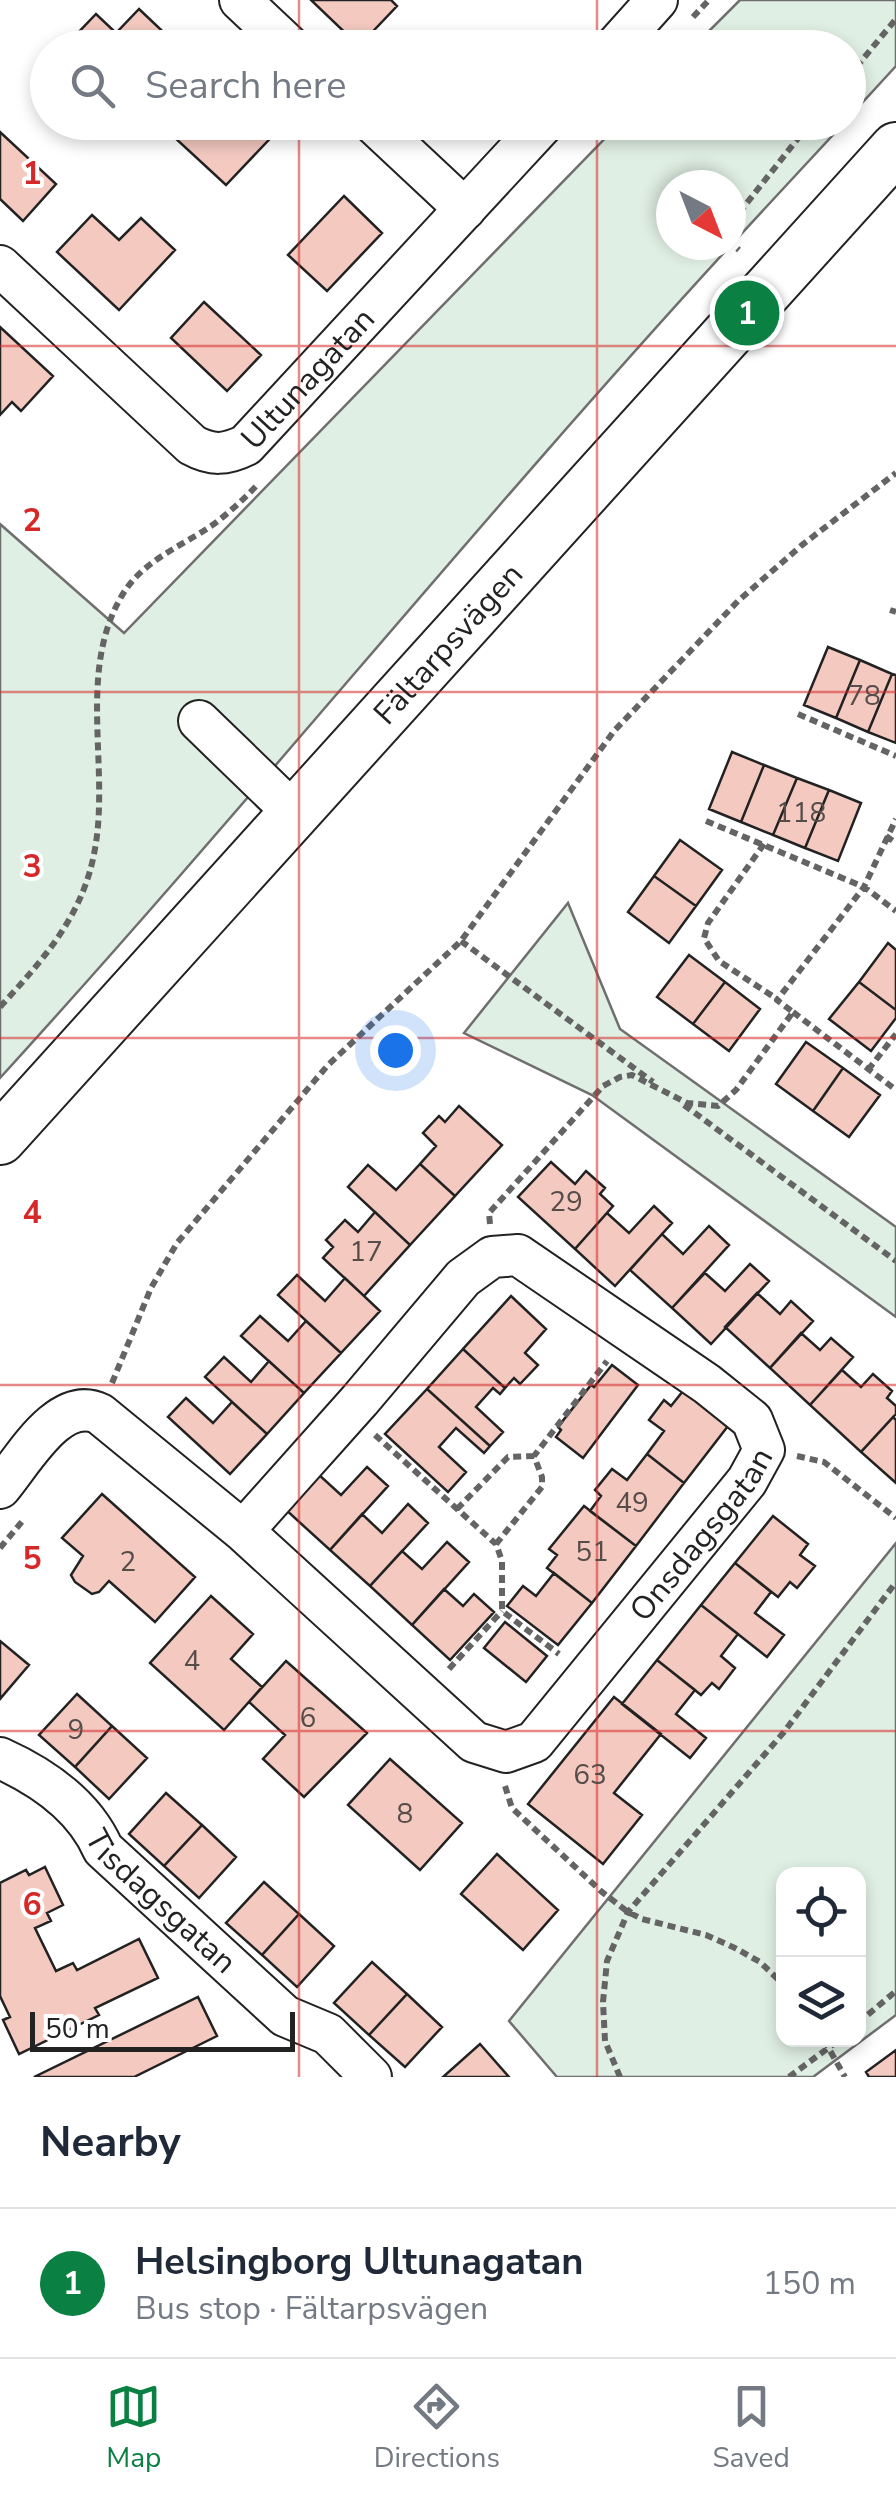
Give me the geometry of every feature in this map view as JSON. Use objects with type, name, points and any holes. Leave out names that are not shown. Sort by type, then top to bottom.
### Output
[{"type":"main road","name":"Fältarpsvägen","points":[[0,1139],[896,148]]},
{"type":"street","points":[[240,0],[272,30]]},
{"type":"street","points":[[630,30],[658,0]]},
{"type":"street","points":[[391,140],[465,209]]},
{"type":"street","name":"Ultunagatan","points":[[0,266],[192,445],[205,452],[231,453],[246,445],[465,209],[552,140]]},
{"type":"street","points":[[199,721],[294,813]]},
{"type":"street","name":"Onsdagsgatan","points":[[492,1258],[518,1255],[707,1384],[752,1420],[764,1450],[748,1481],[534,1742],[506,1752]]},
{"type":"street","points":[[243,1531],[463,1278],[492,1258]]},
{"type":"street","points":[[17,1498],[55,1422],[87,1408],[100,1414],[243,1531],[474,1742],[506,1752]]},
{"type":"street","name":"Tisdagsgatan","points":[[0,1758],[33,1772],[92,1824],[102,1849],[284,2016],[328,2034],[371,2077]]},
{"type":"path","points":[[866,55],[896,19]]},
{"type":"path","points":[[746,204],[797,140]]},
{"type":"path","points":[[100,1414],[145,1301],[177,1244],[328,1065],[461,941],[614,731],[738,602],[802,545],[896,474]]},
{"type":"path","points":[[0,1007],[66,929],[94,854],[98,683],[113,612],[122,594],[153,562],[214,524],[260,481]]},
{"type":"path","points":[[798,714],[896,756]]},
{"type":"path","points":[[777,1000],[864,886],[896,819]]},
{"type":"path","points":[[706,821],[864,886],[896,911]]},
{"type":"path","points":[[886,836],[896,843]]},
{"type":"path","points":[[764,844],[708,924],[704,938],[720,961],[896,1090]]},
{"type":"path","points":[[461,941],[896,1261]]},
{"type":"path","points":[[492,1258],[489,1213],[603,1086],[620,1076],[632,1076],[687,1104],[718,1106],[736,1090],[793,1012]]},
{"type":"path","points":[[868,1070],[896,1034]]},
{"type":"path","points":[[457,1509],[508,1458],[534,1456],[629,1332]]},
{"type":"path","points":[[350,1412],[496,1544],[502,1561],[502,1611],[424,1697]]},
{"type":"path","points":[[764,1450],[824,1462],[896,1518]]},
{"type":"path","points":[[496,1544],[542,1487],[534,1456]]},
{"type":"path","points":[[0,1548],[17,1498]]},
{"type":"path","points":[[620,2077],[605,2041],[603,2002],[608,1961],[628,1912],[784,1732],[896,1582]]},
{"type":"path","points":[[502,1611],[588,1676]]},
{"type":"path","points":[[506,1752],[505,1793],[512,1808],[602,1892],[628,1912],[735,1948],[760,1962],[776,1977]]},
{"type":"path","points":[[866,2016],[896,1991]]},
{"type":"path","points":[[789,2077],[828,2048],[846,2077]]},
{"type":"green space","points":[[740,0],[896,0],[896,66],[866,99],[866,30],[710,30]]},
{"type":"green space","points":[[603,140],[828,140],[746,229],[746,170],[656,170],[656,260],[717,260],[0,1078],[0,524],[124,633]]},
{"type":"green space","points":[[568,903],[620,1029],[896,1227],[896,1317],[592,1095],[464,1033]]},
{"type":"green space","points":[[896,1543],[896,2015],[866,2037],[866,1867],[776,1867],[776,2047],[853,2047],[813,2077],[557,2077],[509,2021]]},
{"type":"building","points":[[311,0],[391,0],[397,6],[374,30],[342,30]]},
{"type":"building","points":[[139,9],[161,30],[119,30]]},
{"type":"building","points":[[96,14],[113,30],[81,30]]},
{"type":"building","points":[[0,132],[56,184],[23,221],[0,199]]},
{"type":"building","points":[[177,140],[269,140],[226,185]]},
{"type":"building","points":[[344,196],[382,233],[327,291],[288,255]]},
{"type":"building","points":[[92,215],[119,240],[141,218],[175,250],[119,310],[57,252]]},
{"type":"building","points":[[204,302],[261,355],[227,391],[171,338]]},
{"type":"building","points":[[0,327],[53,376],[21,411],[12,402],[0,415]]},
{"type":"building","points":[[828,647],[860,660],[836,718],[804,705]]},
{"type":"building","points":[[860,660],[892,674],[868,732],[836,718]]},
{"type":"building","points":[[892,674],[896,675],[896,743],[868,732]]},
{"type":"building","points":[[732,752],[764,765],[741,822],[709,809]]},
{"type":"building","points":[[764,765],[797,778],[773,835],[741,822]]},
{"type":"building","points":[[797,778],[829,790],[805,848],[773,835]]},
{"type":"building","points":[[829,790],[861,803],[838,861],[805,848]]},
{"type":"building","points":[[680,840],[722,870],[696,906],[654,876]]},
{"type":"building","points":[[654,876],[696,906],[669,943],[628,912]]},
{"type":"building","points":[[888,943],[896,950],[896,1010],[859,982]]},
{"type":"building","points":[[689,955],[725,982],[693,1024],[657,997]]},
{"type":"building","points":[[725,982],[760,1009],[729,1051],[693,1024]]},
{"type":"building","points":[[859,982],[896,1010],[896,1018],[871,1051],[829,1019]]},
{"type":"building","points":[[806,1042],[843,1068],[813,1111],[776,1084]]},
{"type":"building","points":[[843,1068],[880,1095],[849,1137],[813,1111]]},
{"type":"building","points":[[459,1106],[502,1145],[455,1196],[420,1164],[436,1146],[423,1133],[439,1116],[445,1122]]},
{"type":"building","points":[[551,1162],[575,1184],[586,1171],[605,1188],[600,1194],[613,1206],[575,1249],[518,1197]]},
{"type":"building","points":[[420,1164],[455,1196],[410,1245],[348,1187],[368,1165],[396,1190]]},
{"type":"building","points":[[654,1206],[672,1223],[615,1286],[575,1249],[607,1213],[629,1233]]},
{"type":"building","points":[[375,1212],[410,1245],[364,1296],[323,1258],[333,1247],[326,1240],[345,1220],[358,1232]]},
{"type":"building","points":[[709,1226],[729,1245],[672,1308],[630,1270],[662,1234],[683,1254]]},
{"type":"building","points":[[750,1264],[769,1281],[711,1344],[672,1308],[705,1273],[725,1291]]},
{"type":"building","points":[[297,1275],[325,1301],[345,1278],[380,1311],[341,1353],[278,1295]]},
{"type":"building","points":[[757,1293],[780,1314],[791,1301],[813,1321],[770,1368],[725,1327]]},
{"type":"building","points":[[511,1296],[546,1329],[525,1353],[538,1365],[520,1384],[514,1378],[505,1388],[463,1349]]},
{"type":"building","points":[[260,1316],[288,1341],[306,1321],[341,1353],[304,1393],[241,1336]]},
{"type":"building","points":[[801,1333],[820,1350],[831,1338],[853,1357],[810,1405],[770,1368]]},
{"type":"building","points":[[463,1349],[505,1388],[500,1394],[493,1388],[476,1407],[503,1432],[490,1446],[427,1389]]},
{"type":"building","points":[[224,1357],[251,1382],[269,1361],[304,1393],[267,1434],[205,1377]]},
{"type":"building","points":[[612,1365],[638,1385],[583,1458],[556,1437],[561,1430],[558,1427]]},
{"type":"building","points":[[842,1370],[861,1387],[873,1374],[892,1391],[887,1398],[896,1406],[896,1414],[861,1452],[810,1405]]},
{"type":"building","points":[[427,1389],[490,1446],[484,1453],[456,1428],[439,1447],[466,1472],[448,1492],[385,1434]]},
{"type":"building","points":[[683,1391],[728,1426],[684,1483],[647,1454],[664,1431],[649,1420],[664,1400],[671,1406]]},
{"type":"building","points":[[186,1398],[213,1423],[232,1402],[267,1434],[230,1474],[168,1417]]},
{"type":"building","points":[[893,1417],[896,1420],[896,1483],[861,1452]]},
{"type":"building","points":[[647,1454],[684,1483],[636,1546],[590,1511],[601,1496],[595,1490],[612,1469],[627,1480]]},
{"type":"building","points":[[367,1467],[388,1486],[330,1550],[285,1509],[317,1473],[341,1495]]},
{"type":"building","points":[[102,1494],[195,1577],[155,1622],[109,1581],[92,1594],[71,1575],[83,1556],[62,1538]]},
{"type":"building","points":[[408,1504],[428,1523],[370,1586],[330,1550],[362,1514],[382,1533]]},
{"type":"building","points":[[584,1506],[636,1546],[592,1603],[547,1568],[557,1555],[549,1549]]},
{"type":"building","points":[[773,1516],[808,1544],[800,1555],[815,1566],[797,1588],[790,1582],[778,1597],[735,1563]]},
{"type":"building","points":[[447,1542],[469,1562],[412,1625],[370,1586],[402,1551],[422,1569]]},
{"type":"building","points":[[735,1563],[771,1592],[755,1613],[784,1635],[767,1657],[701,1605]]},
{"type":"building","points":[[554,1573],[592,1603],[558,1645],[507,1606],[523,1586],[536,1596]]},
{"type":"building","points":[[444,1589],[463,1606],[474,1594],[494,1612],[450,1660],[412,1625]]},
{"type":"building","points":[[211,1596],[253,1634],[231,1659],[262,1687],[224,1730],[150,1663]]},
{"type":"building","points":[[701,1605],[738,1634],[721,1656],[735,1668],[719,1689],[712,1683],[701,1695],[657,1660]]},
{"type":"building","points":[[505,1622],[547,1656],[526,1682],[484,1648]]},
{"type":"building","points":[[0,1641],[29,1665],[0,1699]]},
{"type":"building","points":[[657,1660],[695,1690],[676,1714],[706,1738],[690,1758],[622,1704]]},
{"type":"building","points":[[286,1661],[367,1733],[304,1797],[263,1759],[285,1735],[249,1702]]},
{"type":"building","points":[[77,1694],[112,1726],[75,1767],[39,1735]]},
{"type":"building","points":[[614,1697],[661,1734],[614,1793],[642,1815],[603,1864],[528,1804]]},
{"type":"building","points":[[112,1726],[147,1758],[109,1799],[75,1767]]},
{"type":"building","points":[[390,1759],[462,1823],[420,1870],[348,1805]]},
{"type":"building","points":[[166,1793],[202,1825],[164,1866],[129,1834]]},
{"type":"building","points":[[202,1825],[236,1857],[199,1898],[164,1866]]},
{"type":"building","points":[[497,1854],[558,1910],[523,1950],[461,1894]]},
{"type":"building","points":[[45,1867],[63,1905],[47,1913],[51,1921],[35,1928],[56,1971],[73,1963],[77,1970],[139,1939],[158,1978],[95,2008],[99,2015],[19,2054],[3,2020],[10,2017],[0,1996],[0,1883],[26,1870],[29,1875]]},
{"type":"building","points":[[264,1882],[299,1914],[262,1955],[226,1923]]},
{"type":"building","points":[[299,1914],[334,1946],[297,1987],[262,1955]]},
{"type":"building","points":[[372,1962],[407,1994],[369,2035],[334,2003]]},
{"type":"building","points":[[407,1994],[442,2027],[405,2067],[369,2035]]},
{"type":"building","points":[[198,1997],[217,2036],[134,2077],[34,2077]]},
{"type":"building","points":[[480,2044],[509,2077],[443,2077]]},
{"type":"building","points":[[896,2050],[896,2077],[869,2077],[866,2072]]},
{"type":"place","name":"Helsingborg Ultunagatan","points":[[747,313]]}]
